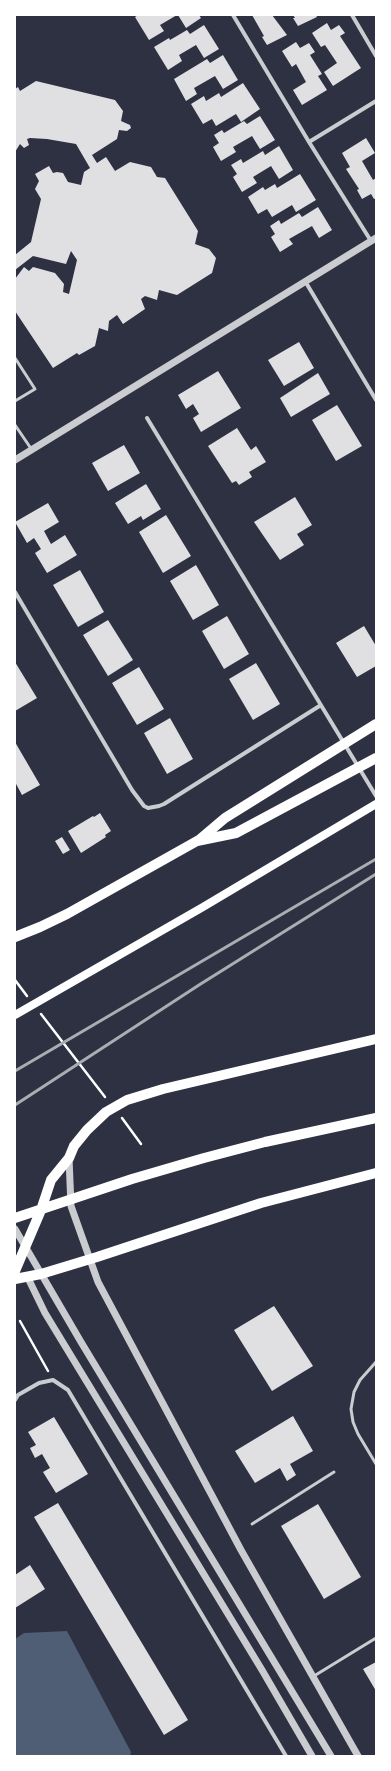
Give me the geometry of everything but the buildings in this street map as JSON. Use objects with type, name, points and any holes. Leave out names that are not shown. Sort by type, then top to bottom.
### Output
[{"type":"main road","points":[[15,937],[26,934],[67,914],[197,841],[225,818],[376,724]]},
{"type":"main road","points":[[197,841],[236,833],[376,758]]},
{"type":"main road","points":[[15,1015],[203,907],[376,804]]},
{"type":"main road","points":[[15,1271],[41,1210],[51,1180],[69,1158],[74,1146],[106,1112],[127,1100],[212,1077],[376,1039]]},
{"type":"main road","points":[[15,1218],[132,1179],[265,1142],[376,1118]]},
{"type":"main road","points":[[15,1279],[40,1274],[134,1245],[261,1203],[376,1172]]},
{"type":"main road","points":[[15,1254],[27,1276]]},
{"type":"street","points":[[15,460],[374,239],[308,142],[233,15]]},
{"type":"street","points":[[352,15],[376,56]]},
{"type":"street","points":[[308,142],[376,102]]},
{"type":"street","points":[[304,281],[376,400]]},
{"type":"street","points":[[146,418],[376,796]]},
{"type":"street","points":[[15,592],[132,790],[144,806],[148,808],[164,804],[321,705]]},
{"type":"street","points":[[69,1158],[71,1206],[98,1282],[241,1550],[358,1756]]},
{"type":"street","points":[[15,1229],[40,1274],[331,1756]]},
{"type":"street","points":[[27,1276],[45,1313],[262,1670],[312,1756]]},
{"type":"street","points":[[15,1400],[18,1395],[39,1382],[54,1380],[68,1390],[286,1756]]},
{"type":"lane","points":[[15,358],[35,389],[15,401]]},
{"type":"lane","points":[[15,425],[32,450]]},
{"type":"lane","points":[[376,1362],[360,1380],[354,1392],[351,1409],[353,1422],[358,1434],[376,1464]]},
{"type":"lane","points":[[252,1524],[334,1472]]},
{"type":"lane","points":[[312,1676],[376,1638]]},
{"type":"path","points":[[15,980],[30,999]]},
{"type":"path","points":[[39,1012],[107,1099]]},
{"type":"path","points":[[121,1118],[141,1144]]},
{"type":"path","points":[[20,1321],[43,1364]]},
{"type":"water","points":[[67,1631],[131,1752],[130,1756],[15,1756],[15,1639],[24,1633]]},
{"type":"railway","points":[[15,1071],[376,859]]},
{"type":"railway","points":[[15,1105],[199,985],[376,874]]}]
